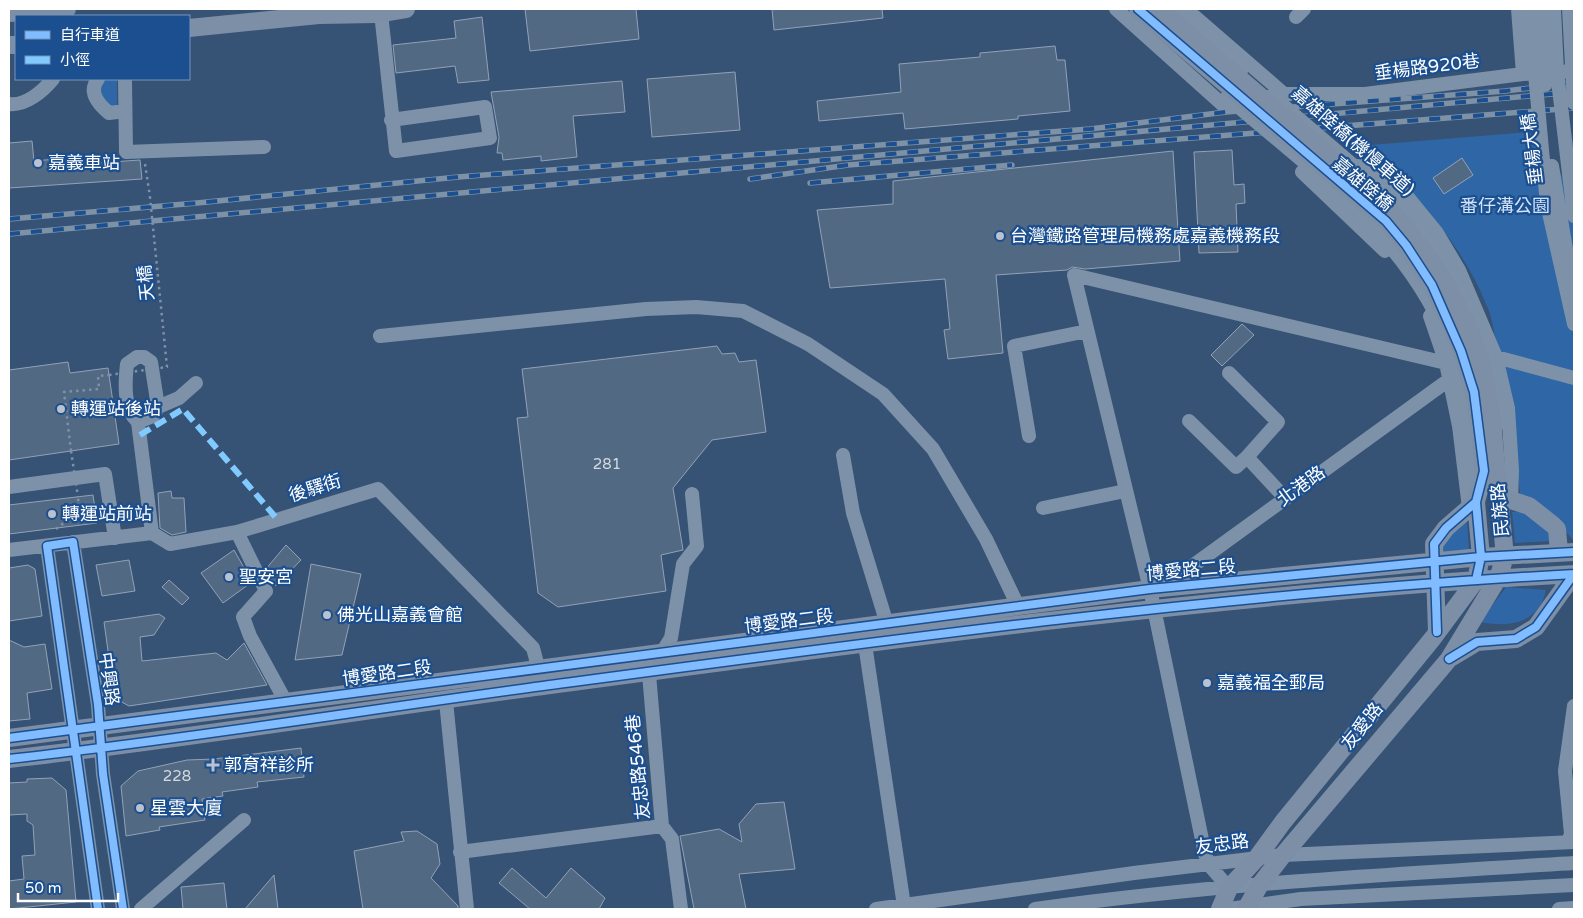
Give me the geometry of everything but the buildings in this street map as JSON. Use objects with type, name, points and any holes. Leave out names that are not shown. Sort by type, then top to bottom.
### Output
[{"type":"main road","points":[[9,13],[47,12],[67,9]]},
{"type":"main road","points":[[190,28],[319,12],[381,13],[406,9]]},
{"type":"main road","name":"嘉雄陸橋","points":[[1138,9],[1386,221],[1406,245],[1432,285],[1448,317],[1468,371],[1490,473]]},
{"type":"main road","name":"嘉雄陸橋","points":[[1159,9],[1375,196],[1401,221],[1430,258],[1462,315],[1480,360],[1489,399],[1490,473]]},
{"type":"main road","name":"民族路","points":[[1490,473],[1505,499],[1505,557],[1498,578]]},
{"type":"main road","name":"民族路","points":[[1481,557],[1472,505],[1490,473]]},
{"type":"main road","points":[[1505,499],[1529,506],[1554,525],[1567,552]]},
{"type":"main road","points":[[1437,632],[1433,563],[1434,544],[1446,528],[1472,505]]},
{"type":"main road","name":"博愛路二段","points":[[9,738],[1150,588],[1481,557],[1567,552]]},
{"type":"main road","name":"友愛路","points":[[1229,888],[1256,859],[1437,632],[1476,580],[1481,557]]},
{"type":"main road","points":[[1450,659],[1477,642],[1516,639],[1536,627],[1574,574]]},
{"type":"main road","name":"博愛路二段","points":[[9,759],[101,750],[542,686],[649,674],[866,644],[1154,608],[1434,583],[1574,574]]},
{"type":"main road","name":"友愛路","points":[[1259,886],[1283,855],[1450,659],[1498,578]]},
{"type":"main road","points":[[1240,908],[1259,886]]},
{"type":"main road","points":[[1220,909],[1229,888]]},
{"type":"street","name":"垂楊路920巷","points":[[1116,9],[1223,104],[1284,94],[1365,94],[1523,74],[1574,71]]},
{"type":"street","points":[[1127,9],[1353,207],[1398,254],[1430,303],[1452,352],[1490,473]]},
{"type":"street","name":"嘉雄陸橋(機慢車道)","points":[[1173,9],[1392,197],[1430,242],[1463,295],[1491,367],[1498,402],[1503,446],[1490,473]]},
{"type":"street","points":[[1186,9],[1284,94]]},
{"type":"street","points":[[1518,9],[1523,74]]},
{"type":"street","points":[[1529,9],[1547,204],[1574,324]]},
{"type":"street","name":"垂楊大橋","points":[[1540,9],[1546,114],[1553,173],[1568,261],[1574,283]]},
{"type":"street","name":"垂楊大橋","points":[[1554,9],[1557,72],[1574,216]]},
{"type":"street","points":[[1570,9],[1574,35]]},
{"type":"street","points":[[1570,9],[1574,103]]},
{"type":"street","points":[[381,13],[391,120],[396,151],[490,138],[485,107],[391,120]]},
{"type":"street","points":[[9,104],[31,98],[51,80]]},
{"type":"street","points":[[98,80],[94,88],[98,103],[109,112],[125,111]]},
{"type":"street","points":[[125,80],[126,152],[264,147]]},
{"type":"street","points":[[1472,505],[1460,426],[1450,379],[1429,312],[1409,279],[1377,242],[1302,172],[1374,165],[1406,195],[1437,233],[1459,270],[1496,357],[1508,408],[1512,470],[1505,499]]},
{"type":"street","points":[[1229,888],[1208,865],[1150,588],[1074,275],[1446,363]]},
{"type":"street","points":[[380,336],[646,309],[696,307],[743,311],[808,344],[884,394],[933,449],[986,539],[1018,606]]},
{"type":"street","points":[[1028,436],[1014,346],[1088,331]]},
{"type":"street","points":[[9,550],[152,533],[138,422],[129,410],[127,394],[126,364],[131,359],[144,357],[151,362],[158,407]]},
{"type":"street","points":[[1496,357],[1574,378]]},
{"type":"street","points":[[1189,421],[1236,466],[1247,457],[1278,422],[1229,373]]},
{"type":"street","name":"北港路","points":[[1150,588],[1191,567],[1450,379]]},
{"type":"street","points":[[138,422],[153,416],[158,407],[178,398],[196,383]]},
{"type":"street","points":[[843,455],[853,513],[887,624]]},
{"type":"street","points":[[1247,457],[1285,498]]},
{"type":"street","points":[[9,487],[105,474],[115,538]]},
{"type":"street","name":"後驛街","points":[[152,533],[170,544],[237,532],[378,489],[533,648],[540,668],[542,686]]},
{"type":"street","points":[[1043,508],[1125,491]]},
{"type":"street","points":[[649,674],[671,638],[683,564],[697,546],[692,494]]},
{"type":"street","points":[[237,532],[266,590],[243,617],[250,636],[286,702]]},
{"type":"street","name":"中興路","points":[[73,542],[100,725],[101,750],[123,909]]},
{"type":"street","points":[[47,546],[98,909]]},
{"type":"street","points":[[866,644],[904,906]]},
{"type":"street","name":"友忠路546巷","points":[[649,674],[662,826],[672,839],[681,909]]},
{"type":"street","points":[[446,701],[467,909]]},
{"type":"street","points":[[1574,706],[1565,771],[1574,857]]},
{"type":"street","points":[[141,909],[244,820]]},
{"type":"street","points":[[460,852],[662,826]]},
{"type":"street","name":"友忠路","points":[[876,909],[1134,873],[1283,855],[1571,842]]},
{"type":"street","points":[[1035,909],[1133,896],[1311,880],[1574,863]]},
{"type":"street","points":[[1240,908],[1301,899],[1574,885]]},
{"type":"street","points":[[1559,909],[1574,908]]},
{"type":"green space","points":[[105,80],[117,80],[117,105],[108,106],[99,93],[100,85]]},
{"type":"green space","name":"番仔溝公園","points":[[1530,132],[1574,192],[1574,541],[1543,509],[1529,498],[1520,494],[1504,376],[1491,316],[1476,281],[1450,239],[1370,145]]},
{"type":"green space","points":[[1512,512],[1526,513],[1537,519],[1546,528],[1551,541],[1515,543]]},
{"type":"green space","points":[[1467,520],[1469,550],[1442,553],[1443,542]]},
{"type":"green space","points":[[1506,587],[1546,590],[1543,601],[1537,610],[1522,621],[1502,624],[1480,622]]},
{"type":"waterway","points":[[1570,140],[1574,147]]},
{"type":"railway","points":[[9,219],[197,203],[458,177],[1090,129],[1226,112],[1505,91],[1574,83]]},
{"type":"railway","points":[[9,234],[1574,92]]},
{"type":"railway","points":[[750,179],[848,165],[1574,108]]},
{"type":"railway","points":[[810,183],[1012,165]]},
{"type":"marked path","points":[[140,435],[183,409],[278,520]]},
{"type":"cycle path","points":[[1138,9],[1386,221],[1406,245],[1432,285],[1461,351],[1474,392],[1484,471],[1476,502],[1481,557],[1476,580]]},
{"type":"cycle path","points":[[1437,632],[1434,544],[1446,528],[1476,502]]},
{"type":"cycle path","points":[[98,909],[47,546],[73,542],[98,705],[103,774],[123,909]]},
{"type":"cycle path","points":[[9,738],[1150,589],[1481,557],[1574,552]]},
{"type":"cycle path","points":[[1449,659],[1477,642],[1516,639],[1536,627],[1574,574]]},
{"type":"cycle path","points":[[9,759],[142,743],[476,695],[929,635],[1315,593],[1574,574]]},
{"type":"place","name":"嘉義車站","points":[[38,163]]},
{"type":"place","name":"台灣鐵路管理局機務處嘉義機務段","points":[[1000,236]]},
{"type":"place","name":"轉運站後站","points":[[61,409]]},
{"type":"place","name":"轉運站前站","points":[[52,514]]},
{"type":"place","name":"聖安宮","points":[[229,577]]},
{"type":"place","name":"佛光山嘉義會館","points":[[327,615]]},
{"type":"place","name":"嘉義福全郵局","points":[[1207,683]]},
{"type":"place","name":"郭育祥診所","points":[[213,765]]},
{"type":"place","name":"星雲大廈","points":[[140,808]]}]
